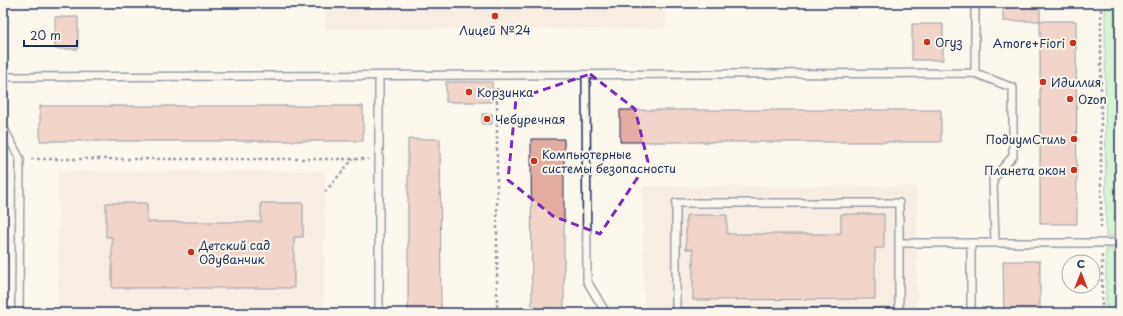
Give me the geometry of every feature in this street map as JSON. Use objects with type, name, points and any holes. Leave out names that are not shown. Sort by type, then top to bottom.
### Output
[{"type":"lane","points":[[975,3],[975,73]]},
{"type":"lane","points":[[3,77],[586,76],[975,73],[1013,88],[1013,156],[993,179],[995,243]]},
{"type":"lane","points":[[379,76],[379,313]]},
{"type":"lane","points":[[586,76],[587,281],[606,313]]},
{"type":"lane","points":[[3,127],[20,159],[19,313]]},
{"type":"lane","points":[[676,203],[899,203],[899,243],[899,312],[676,312],[676,203]]},
{"type":"lane","points":[[899,243],[1120,243]]},
{"type":"lane","points":[[971,243],[971,313]]},
{"type":"path","points":[[1101,3],[1102,313]]},
{"type":"path","points":[[497,76],[497,313]]},
{"type":"path","points":[[20,159],[379,159]]},
{"type":"path","points":[[325,192],[354,159]]},
{"type":"highlighted area","points":[[590,74],[635,109],[648,162],[600,234],[553,216],[508,180],[516,99]]},
{"type":"shaded area","name":"Лицей №24","points":[[325,3],[666,3],[666,29],[325,29]]},
{"type":"shaded area","name":"Детский сад Одуванчик","points":[[58,171],[325,171],[324,313],[58,313]]},
{"type":"shaded area","points":[[643,186],[917,186],[917,313],[644,313]]},
{"type":"green space","points":[[1105,3],[1120,3],[1120,233],[1115,236],[1106,237]]},
{"type":"green space","points":[[1106,249],[1115,250],[1120,254],[1120,313],[1106,313]]},
{"type":"building","points":[[1003,3],[1040,3],[1040,21],[1003,21]]},
{"type":"building","points":[[55,17],[78,17],[78,49],[55,49]]},
{"type":"building","points":[[1040,21],[1076,21],[1077,224],[1040,224]]},
{"type":"building","name":"Огуз","points":[[912,24],[943,24],[943,60],[912,60]]},
{"type":"building","name":"Корзинка","points":[[446,82],[492,82],[492,102],[446,102]]},
{"type":"building","points":[[40,106],[363,106],[363,141],[40,141]]},
{"type":"building","points":[[620,110],[941,110],[941,142],[620,142]]},
{"type":"building","name":"Чебуречная","points":[[482,114],[492,114],[492,124],[482,124]]},
{"type":"building","points":[[408,139],[440,139],[441,313],[408,313]]},
{"type":"building","points":[[531,139],[564,139],[564,313],[532,313]]},
{"type":"building","points":[[106,203],[147,203],[147,222],[261,222],[261,203],[303,203],[303,237],[294,237],[294,288],[112,288],[112,237],[106,237]]},
{"type":"building","points":[[841,214],[884,214],[884,248],[875,248],[875,299],[693,300],[693,249],[686,249],[686,215],[727,215],[727,234],[829,234],[841,233]]},
{"type":"building","points":[[1003,261],[1040,261],[1040,313],[1004,313]]},
{"type":"place","name":"Лицей №24","points":[[495,16]]},
{"type":"place","name":"Огуз","points":[[927,42]]},
{"type":"place","name":"Amore+Fiori","points":[[1073,43]]},
{"type":"place","name":"Идиллия","points":[[1043,82]]},
{"type":"place","name":"Корзинка","points":[[469,92]]},
{"type":"place","name":"Ozon","points":[[1070,99]]},
{"type":"place","name":"Чебуречная","points":[[487,119]]},
{"type":"place","name":"ПодиумСтиль","points":[[1074,139]]},
{"type":"place","name":"Компьютерные системы безопасности","points":[[534,161]]},
{"type":"place","name":"Планета окон","points":[[1074,170]]},
{"type":"place","name":"Детский сад Одуванчик","points":[[191,252]]}]
